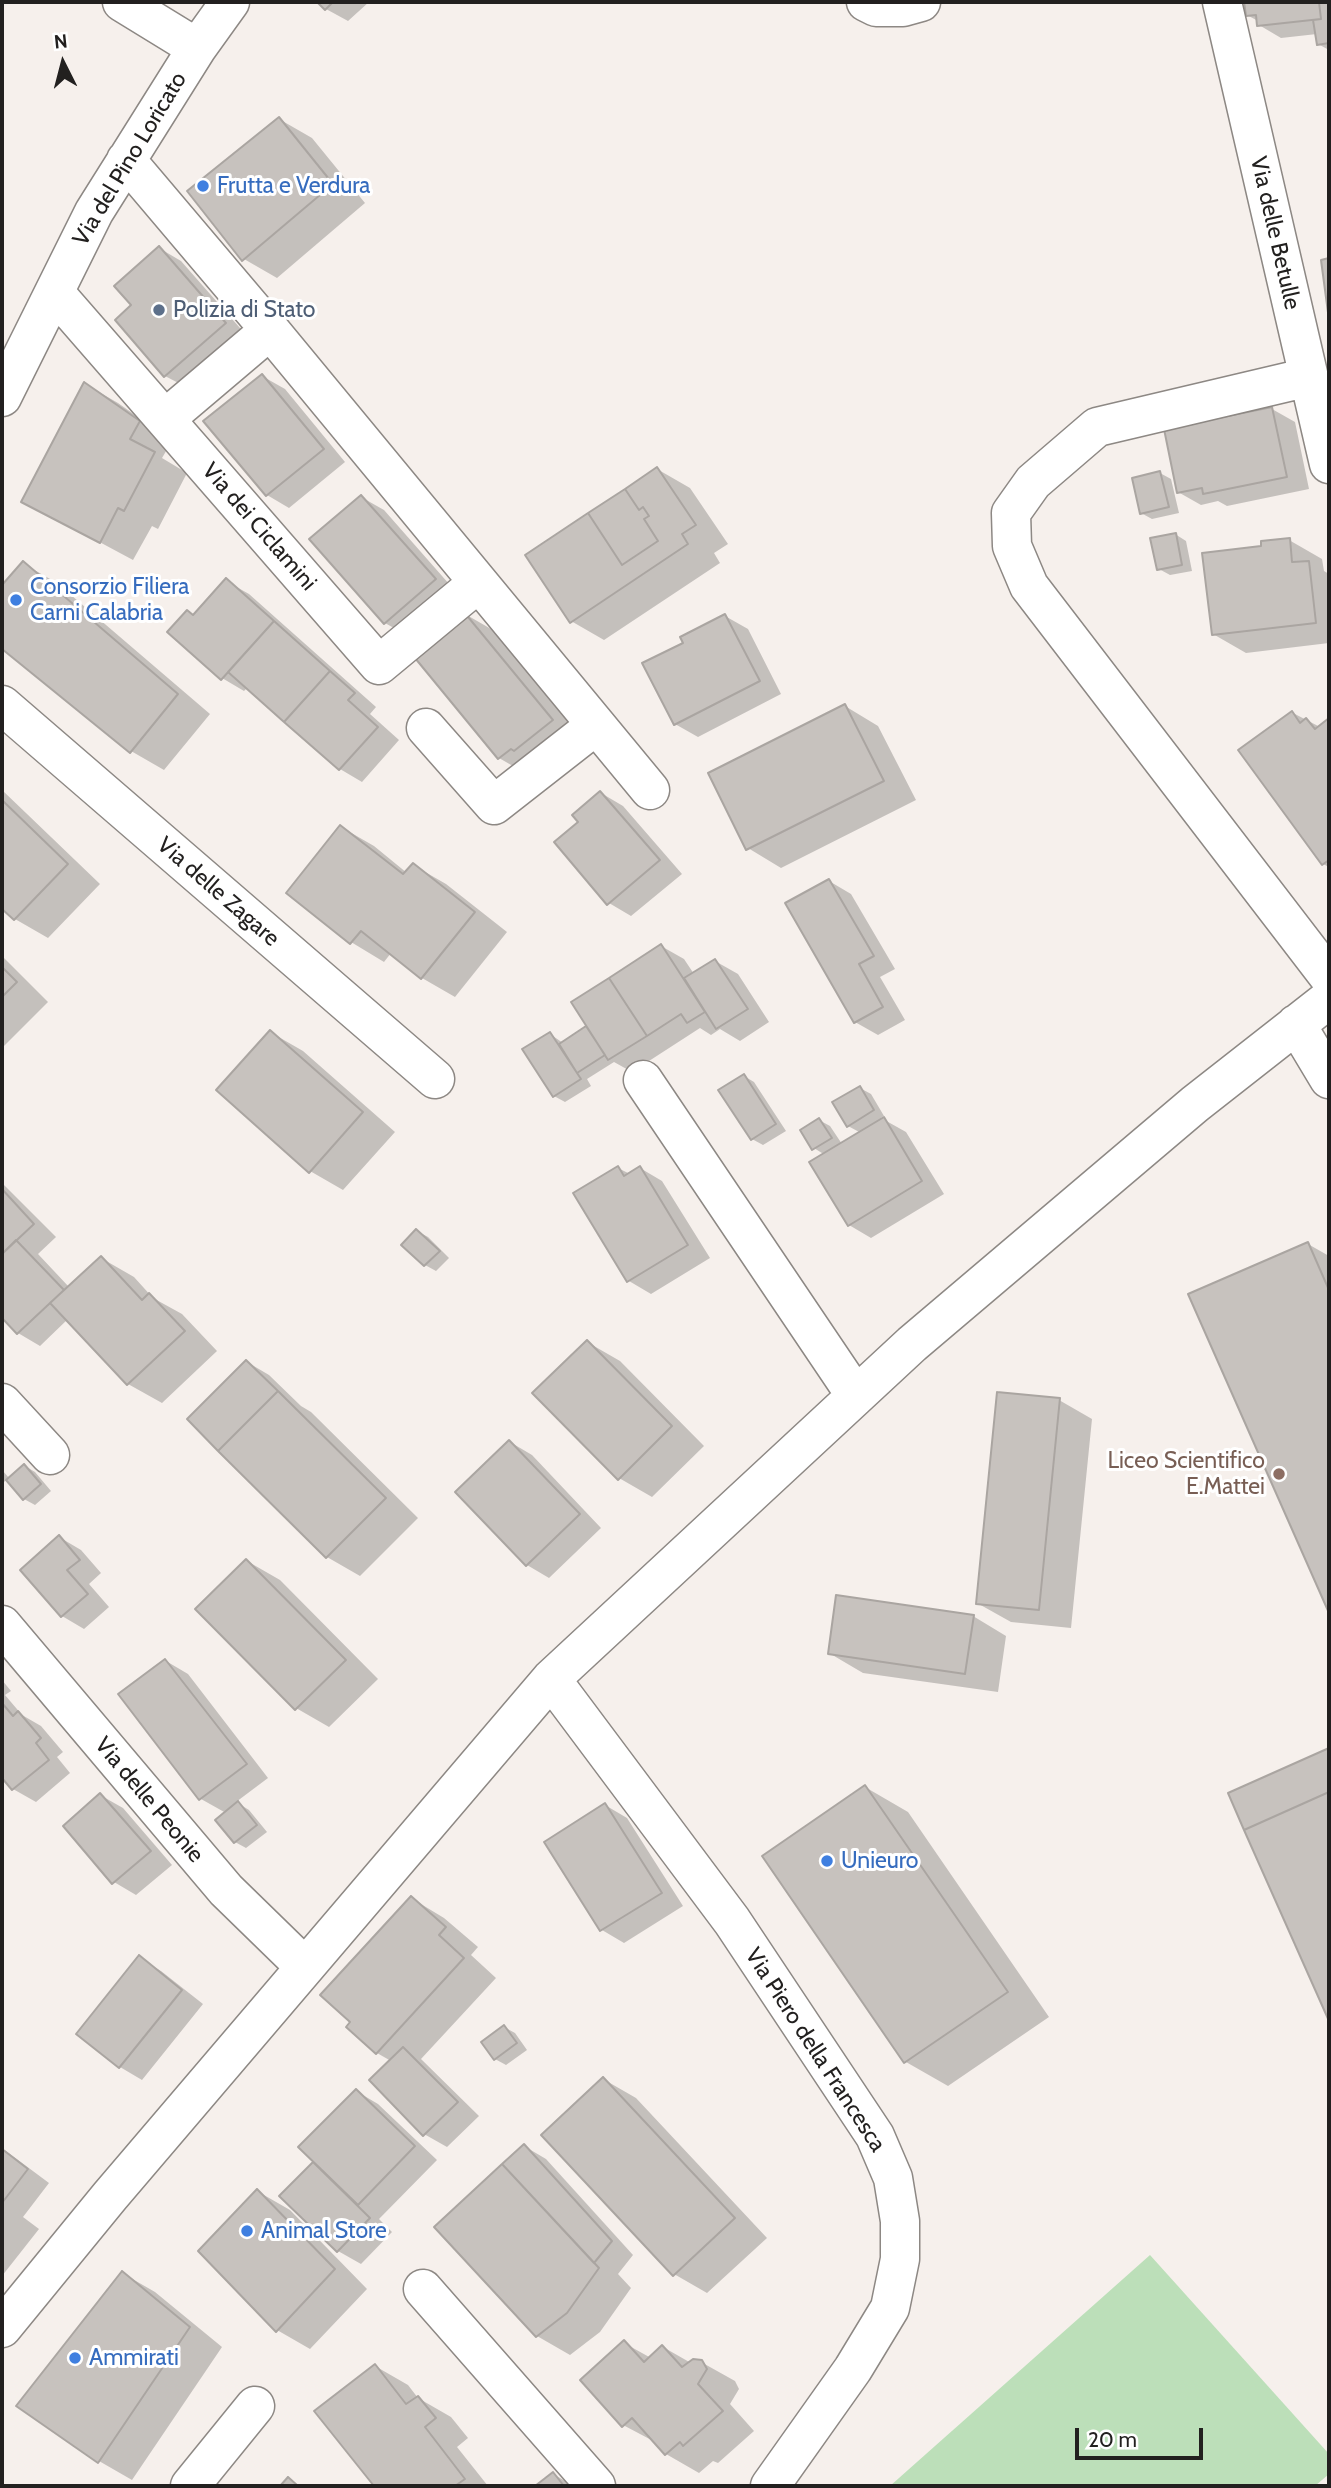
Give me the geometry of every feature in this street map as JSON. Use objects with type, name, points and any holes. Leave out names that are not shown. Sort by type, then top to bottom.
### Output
[{"type":"street","points":[[122,2],[197,48]]},
{"type":"street","name":"Via del Pino Loricato","points":[[2,397],[94,212],[197,48],[230,2]]},
{"type":"street","points":[[866,2],[876,7],[904,7],[921,2]]},
{"type":"street","name":"Via delle Betulle","points":[[1222,2],[1329,464]]},
{"type":"street","points":[[126,160],[650,790]]},
{"type":"street","name":"Via dei Ciclamini","points":[[55,293],[379,665],[478,583]]},
{"type":"street","points":[[165,419],[270,330]]},
{"type":"street","points":[[2,2328],[110,2196],[551,1679],[912,1344],[1174,1122],[1329,996],[1029,586],[1012,545],[1012,513],[1033,482],[1097,427],[1309,377]]},
{"type":"street","name":"Via delle Zagare","points":[[2,705],[435,1079]]},
{"type":"street","points":[[426,728],[494,804],[595,726]]},
{"type":"street","points":[[1296,1024],[1329,1079]]},
{"type":"street","points":[[643,1080],[856,1396]]},
{"type":"street","points":[[2,1403],[50,1455]]},
{"type":"street","name":"Via delle Peonie","points":[[2,1625],[226,1890],[305,1967]]},
{"type":"street","name":"Via Piero della Francesca","points":[[551,1679],[732,1922],[876,2136],[893,2178],[900,2221],[900,2259],[890,2308],[853,2369],[770,2486]]},
{"type":"street","points":[[423,2289],[596,2486]]},
{"type":"street","points":[[190,2486],[255,2406]]},
{"type":"green space","points":[[1150,2255],[1329,2454],[1329,2474],[1315,2486],[890,2486]]},
{"type":"building","points":[[317,2],[333,2],[325,10]]},
{"type":"building","points":[[1244,2],[1319,2],[1321,19],[1257,26],[1256,15],[1246,16]]},
{"type":"building","points":[[1319,2],[1329,2],[1329,43],[1317,45],[1313,20],[1321,19]]},
{"type":"building","points":[[279,117],[333,184],[242,261],[187,191]]},
{"type":"building","points":[[159,246],[226,323],[164,377],[115,320],[131,305],[114,286]]},
{"type":"building","points":[[1329,258],[1329,320],[1321,260]]},
{"type":"building","points":[[262,374],[324,449],[266,496],[203,421]]},
{"type":"building","points":[[84,382],[140,421],[130,439],[155,452],[124,511],[118,508],[100,543],[21,502]]},
{"type":"building","points":[[1272,407],[1287,477],[1203,494],[1202,488],[1177,493],[1164,429]]},
{"type":"building","points":[[657,467],[696,525],[682,534],[688,544],[570,623],[525,555],[588,513],[622,565],[658,541],[644,519],[649,516],[643,507],[639,510],[625,489]]},
{"type":"building","points":[[1160,471],[1169,507],[1140,514],[1132,478]]},
{"type":"building","points":[[625,489],[639,510],[643,507],[649,516],[644,519],[658,541],[622,565],[588,513]]},
{"type":"building","points":[[361,495],[436,579],[384,624],[309,539]]},
{"type":"building","points":[[1176,533],[1182,565],[1157,570],[1150,538]]},
{"type":"building","points":[[1290,538],[1292,562],[1309,561],[1316,623],[1212,635],[1202,553],[1261,546],[1261,541]]},
{"type":"building","points":[[23,561],[178,694],[130,753],[2,649],[2,585]]},
{"type":"building","points":[[226,578],[274,621],[221,680],[167,632],[187,610],[193,615]]},
{"type":"building","points":[[464,612],[553,720],[514,751],[511,749],[498,759],[415,658]]},
{"type":"building","points":[[725,614],[760,681],[674,725],[642,663],[683,643],[680,637]]},
{"type":"building","points":[[274,621],[330,671],[284,722],[228,672]]},
{"type":"building","points":[[330,671],[355,693],[348,700],[378,727],[339,770],[284,722]]},
{"type":"building","points":[[845,704],[884,781],[746,850],[708,773]]},
{"type":"building","points":[[1292,711],[1300,723],[1306,718],[1315,729],[1329,718],[1329,860],[1322,865],[1238,750]]},
{"type":"building","points":[[600,791],[660,860],[607,905],[554,842],[578,822],[572,815]]},
{"type":"building","points":[[2,800],[68,864],[14,920],[2,909]]},
{"type":"building","points":[[340,825],[403,874],[413,863],[475,912],[421,979],[361,931],[350,944],[286,893]]},
{"type":"building","points":[[829,879],[874,956],[859,964],[883,1007],[854,1023],[785,903]]},
{"type":"building","points":[[661,944],[705,1012],[687,1023],[681,1014],[647,1036],[609,978]]},
{"type":"building","points":[[715,959],[748,1009],[716,1029],[684,978]]},
{"type":"building","points":[[2,967],[17,982],[2,997]]},
{"type":"building","points":[[609,978],[647,1036],[608,1060],[571,1002]]},
{"type":"building","points":[[586,1026],[605,1055],[577,1073],[559,1044]]},
{"type":"building","points":[[270,1030],[363,1112],[309,1173],[216,1090]]},
{"type":"building","points":[[550,1032],[581,1079],[553,1097],[522,1049]]},
{"type":"building","points":[[744,1074],[776,1124],[751,1140],[718,1090]]},
{"type":"building","points":[[860,1086],[874,1110],[847,1127],[832,1102]]},
{"type":"building","points":[[884,1117],[922,1181],[848,1226],[809,1162]]},
{"type":"building","points":[[819,1118],[832,1138],[812,1150],[800,1130]]},
{"type":"building","points":[[618,1166],[624,1176],[640,1166],[688,1245],[627,1282],[573,1193]]},
{"type":"building","points":[[2,1189],[34,1224],[2,1254]]},
{"type":"building","points":[[416,1229],[440,1251],[424,1266],[401,1245]]},
{"type":"building","points":[[16,1240],[64,1290],[17,1334],[2,1318],[2,1254]]},
{"type":"building","points":[[1308,1242],[1329,1290],[1329,1613],[1188,1294]]},
{"type":"building","points":[[101,1256],[142,1300],[149,1293],[185,1331],[127,1385],[50,1303]]},
{"type":"building","points":[[587,1340],[672,1426],[618,1480],[532,1393]]},
{"type":"building","points":[[246,1360],[278,1391],[218,1451],[187,1419]]},
{"type":"building","points":[[278,1391],[386,1498],[326,1558],[218,1451]]},
{"type":"building","points":[[997,1392],[1060,1398],[1039,1610],[976,1604]]},
{"type":"building","points":[[509,1440],[580,1514],[526,1566],[455,1492]]},
{"type":"building","points":[[24,1464],[41,1484],[23,1500],[6,1480]]},
{"type":"building","points":[[59,1535],[80,1560],[67,1570],[88,1594],[61,1617],[20,1570]]},
{"type":"building","points":[[246,1559],[346,1660],[295,1710],[195,1609]]},
{"type":"building","points":[[836,1595],[974,1615],[965,1674],[828,1654]]},
{"type":"building","points":[[165,1659],[247,1764],[199,1800],[118,1694]]},
{"type":"building","points":[[2,1703],[13,1716],[18,1711],[41,1738],[36,1743],[49,1760],[12,1790],[2,1778]]},
{"type":"building","points":[[1329,1748],[1329,1792],[1244,1830],[1228,1793]]},
{"type":"building","points":[[865,1785],[1008,1992],[904,2063],[762,1856]]},
{"type":"building","points":[[1329,1792],[1329,2021],[1244,1830]]},
{"type":"building","points":[[100,1793],[151,1851],[112,1884],[63,1826]]},
{"type":"building","points":[[238,1801],[257,1825],[234,1843],[215,1820]]},
{"type":"building","points":[[605,1803],[662,1893],[600,1931],[544,1842]]},
{"type":"building","points":[[411,1896],[446,1927],[439,1935],[464,1958],[376,2054],[346,2027],[350,2022],[320,1995]]},
{"type":"building","points":[[139,1955],[182,1990],[119,2068],[76,2034]]},
{"type":"building","points":[[504,2025],[517,2043],[494,2060],[481,2042]]},
{"type":"building","points":[[403,2047],[458,2102],[423,2136],[369,2080]]},
{"type":"building","points":[[603,2077],[735,2218],[673,2276],[541,2135]]},
{"type":"building","points":[[356,2089],[415,2146],[358,2205],[298,2147]]},
{"type":"building","points":[[524,2144],[612,2241],[594,2263],[502,2164]]},
{"type":"building","points":[[2,2149],[28,2169],[2,2203]]},
{"type":"building","points":[[313,2162],[370,2218],[337,2252],[279,2196]]},
{"type":"building","points":[[502,2164],[599,2268],[567,2313],[536,2337],[434,2227]]},
{"type":"building","points":[[257,2189],[335,2269],[276,2332],[198,2251]]},
{"type":"building","points":[[122,2271],[190,2327],[98,2463],[16,2406]]},
{"type":"building","points":[[624,2340],[644,2362],[662,2345],[682,2367],[693,2359],[702,2360],[707,2369],[698,2384],[723,2411],[683,2446],[680,2442],[665,2455],[632,2418],[622,2427],[580,2380]]},
{"type":"building","points":[[375,2364],[406,2404],[418,2396],[436,2418],[425,2427],[465,2479],[455,2486],[374,2486],[314,2411]]},
{"type":"building","points":[[553,2472],[564,2486],[535,2486]]},
{"type":"building","points":[[288,2477],[298,2486],[280,2486]]},
{"type":"place","name":"Frutta e Verdura","points":[[203,186]]},
{"type":"place","name":"Polizia di Stato","points":[[159,310]]},
{"type":"place","name":"Consorzio Filiera Carni Calabria","points":[[16,600]]},
{"type":"place","name":"Liceo Scientifico E.Mattei","points":[[1279,1474]]},
{"type":"place","name":"Unieuro","points":[[827,1861]]},
{"type":"place","name":"Animal Store","points":[[247,2231]]},
{"type":"place","name":"Ammirati","points":[[75,2358]]}]
